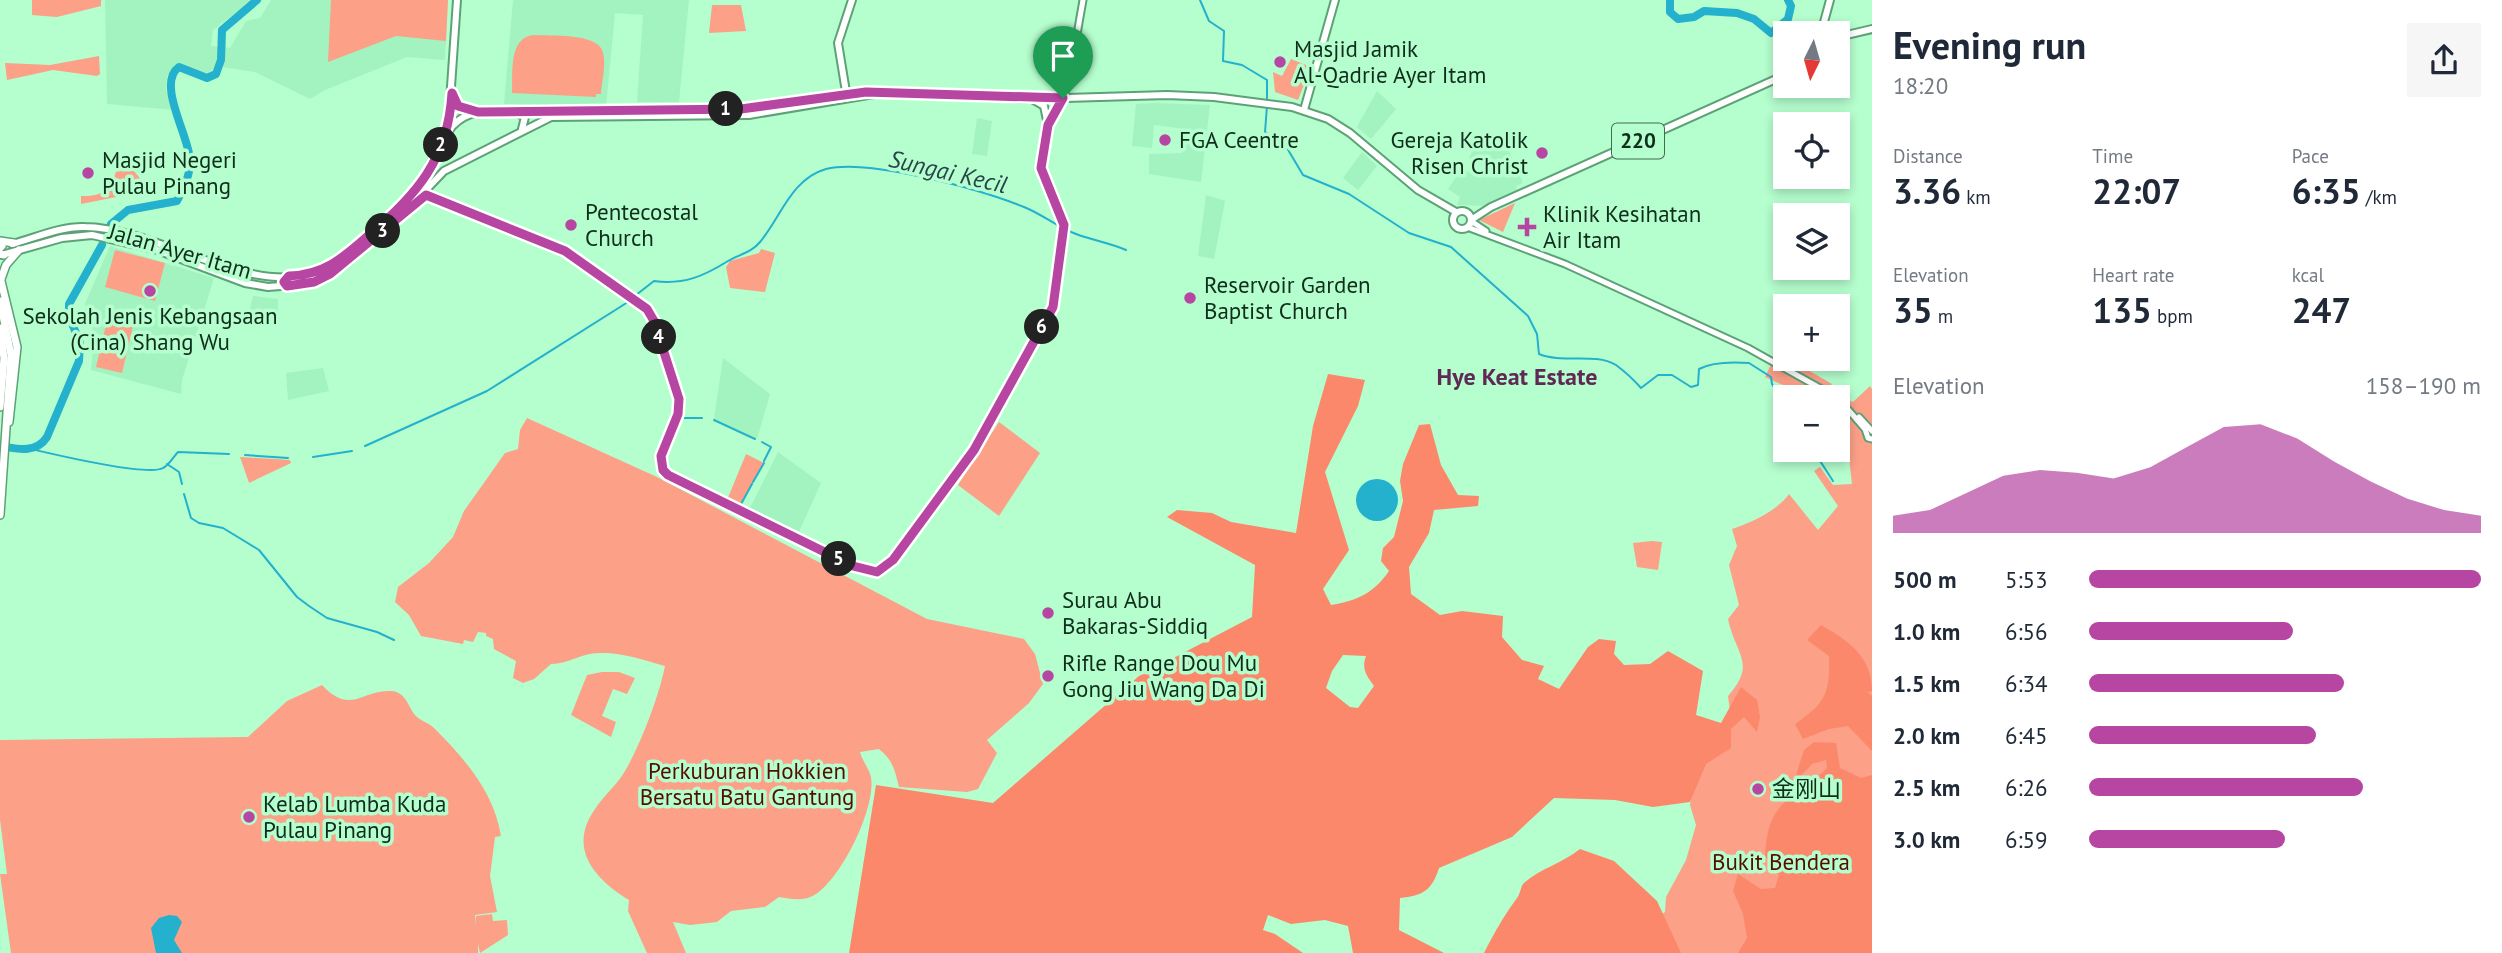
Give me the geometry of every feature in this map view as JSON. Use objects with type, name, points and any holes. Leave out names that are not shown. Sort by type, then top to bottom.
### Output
[{"type":"highway","points":[[1,249],[17,247]]},
{"type":"highway","points":[[0,515],[5,443],[17,354],[1,281],[6,265],[17,247]]},
{"type":"highway","points":[[0,301],[10,348],[4,397],[0,407]]},
{"type":"highway","points":[[0,328],[4,358],[5,443]]},
{"type":"main road","points":[[448,132],[457,0]]},
{"type":"main road","points":[[847,97],[838,43],[852,0]]},
{"type":"main road","points":[[1304,110],[1335,0]]},
{"type":"main road","points":[[1826,21],[1830,0]]},
{"type":"main road","points":[[1850,34],[1872,29]]},
{"type":"main road","name":"220","points":[[1455,215],[1469,220],[1491,207],[1773,80]]},
{"type":"main road","points":[[452,93],[458,106],[478,112]]},
{"type":"main road","name":"Jalan Ayer Itam","points":[[17,247],[66,229],[88,227],[153,240],[227,268],[289,276],[311,274],[331,267],[400,210],[417,190],[448,132],[464,117],[478,112],[741,109],[876,93],[1032,99],[1185,95],[1304,110],[1350,133],[1410,185],[1455,215],[1457,227],[1469,220]]},
{"type":"main road","name":"Jalan Ayer Itam","points":[[1,249],[92,235],[147,246],[257,285],[287,286],[314,282],[330,274],[402,215],[432,181],[520,131],[560,115],[748,115],[847,97]]},
{"type":"main road","points":[[1032,99],[1045,106],[1048,125]]},
{"type":"main road","points":[[506,110],[523,115],[525,123],[520,131]]},
{"type":"main road","points":[[287,286],[285,280],[289,276]]},
{"type":"street","points":[[416,199],[430,195],[565,251],[649,312],[679,404],[661,456],[663,470],[668,475],[853,566],[873,572],[887,566],[974,450],[1053,307],[1064,228],[1041,174],[1048,125],[1063,98],[1083,0]]},
{"type":"street","points":[[432,181],[432,192],[469,212]]},
{"type":"street","points":[[1469,220],[1488,233],[1748,348],[1814,385]]},
{"type":"street","points":[[1850,410],[1872,431]]},
{"type":"street","points":[[1850,411],[1868,438],[1872,439]]},
{"type":"shaded area","points":[[105,0],[253,0],[213,30],[211,46],[230,48],[246,21],[260,18],[271,0],[448,0],[445,60],[407,57],[325,90],[310,99],[255,72],[216,66],[208,74],[181,64],[173,67],[167,77],[166,90],[174,110],[107,104]]},
{"type":"shaded area","points":[[513,0],[689,0],[679,102],[637,102],[643,15],[615,13],[606,107],[504,104]]},
{"type":"shaded area","points":[[1377,91],[1396,109],[1371,139],[1357,127]]},
{"type":"shaded area","points":[[1136,104],[1210,105],[1201,182],[1149,174],[1149,154],[1182,153],[1185,129],[1154,125],[1152,148],[1132,146]]},
{"type":"shaded area","points":[[977,118],[992,121],[987,156],[972,154]]},
{"type":"shaded area","points":[[1473,150],[1509,151],[1523,183],[1516,186],[1517,190],[1482,206],[1457,205],[1460,197],[1448,189],[1462,168],[1474,175],[1484,171],[1480,162],[1469,158]]},
{"type":"shaded area","points":[[1362,152],[1377,166],[1358,190],[1343,178]]},
{"type":"shaded area","points":[[1206,195],[1225,201],[1214,259],[1198,256]]},
{"type":"shaded area","points":[[110,246],[214,278],[182,380],[181,394],[91,370],[94,335],[85,304]]},
{"type":"shaded area","points":[[253,296],[278,299],[278,320],[248,316]]},
{"type":"shaded area","points":[[723,358],[770,394],[757,439],[714,419]]},
{"type":"shaded area","points":[[323,368],[329,391],[288,400],[286,373]]},
{"type":"shaded area","points":[[778,452],[821,483],[798,534],[749,510]]},
{"type":"green space","points":[[32,0],[101,0],[101,6],[57,17],[32,15]]},
{"type":"green space","points":[[331,0],[448,0],[446,41],[396,36],[328,62]]},
{"type":"green space","points":[[712,5],[741,5],[746,31],[709,33]]},
{"type":"green space","points":[[571,36],[598,45],[604,60],[601,94],[596,94],[596,97],[512,93],[516,49],[526,37]]},
{"type":"green space","points":[[99,56],[100,74],[97,76],[53,70],[7,80],[5,63],[50,65]]},
{"type":"green space","points":[[1291,59],[1311,67],[1298,100],[1275,92],[1273,72],[1282,76]]},
{"type":"green space","points":[[118,165],[122,172],[129,165],[143,182],[121,196],[81,204],[81,196],[96,195],[107,189]]},
{"type":"green space","points":[[1515,203],[1503,232],[1479,220]]},
{"type":"green space","points":[[761,249],[775,253],[765,292],[730,288],[726,267],[730,261],[759,253]]},
{"type":"green space","points":[[115,250],[165,263],[155,301],[105,287]]},
{"type":"green space","points":[[108,316],[134,322],[122,373],[96,367]]},
{"type":"green space","name":"Bukit Bendera","points":[[1773,360],[1773,371],[1810,371],[1832,384],[1783,385],[1765,377]]},
{"type":"green space","points":[[1328,374],[1365,380],[1358,406],[1325,472],[1349,550],[1323,589],[1331,605],[1364,595],[1389,571],[1381,561],[1383,548],[1394,537],[1403,501],[1400,481],[1403,464],[1419,425],[1430,424],[1441,465],[1458,495],[1479,496],[1478,506],[1434,510],[1429,533],[1409,567],[1411,594],[1440,615],[1462,611],[1503,616],[1502,637],[1522,660],[1544,666],[1538,679],[1559,689],[1588,647],[1599,639],[1616,641],[1614,654],[1624,665],[1650,664],[1668,651],[1703,671],[1696,715],[1721,723],[1741,687],[1757,700],[1760,717],[1757,732],[1744,717],[1731,729],[1731,748],[1706,764],[1690,802],[1653,807],[1615,800],[1554,798],[1512,837],[1439,868],[1430,887],[1415,896],[1400,898],[1399,930],[1444,953],[1353,953],[1348,926],[1325,920],[1291,924],[1268,915],[1263,930],[1275,934],[1303,953],[849,953],[876,785],[993,803],[1139,676],[1252,617],[1255,565],[1167,517],[1177,510],[1212,513],[1231,522],[1296,533],[1313,426]],"holes":[[[1343,655],[1366,656],[1364,669],[1374,686],[1358,708],[1350,707],[1326,688],[1332,671]]]},
{"type":"green space","name":"Bukit Bendera","points":[[1870,386],[1872,953],[1673,953],[1659,916],[1665,912],[1666,897],[1686,860],[1696,825],[1690,805],[1701,731],[1724,724],[1730,711],[1728,696],[1737,685],[1743,667],[1728,619],[1739,605],[1729,565],[1737,546],[1732,529],[1764,515],[1789,494],[1818,530],[1838,506],[1814,471],[1820,467],[1833,485],[1852,484],[1850,401],[1853,402]]},
{"type":"green space","name":"Perkuburan Hokkien Bersatu Batu Gantung","points":[[527,418],[657,477],[927,619],[1024,639],[1035,654],[1043,684],[1029,703],[987,740],[997,753],[978,789],[967,792],[899,787],[893,766],[884,753],[879,749],[860,752],[871,777],[868,806],[846,858],[826,885],[807,898],[779,897],[765,907],[731,911],[717,922],[690,925],[673,922],[686,953],[647,953],[628,911],[629,900],[596,873],[584,850],[584,837],[595,809],[622,776],[631,760],[654,705],[665,666],[624,655],[593,653],[551,664],[534,679],[523,683],[513,678],[516,661],[494,649],[493,639],[486,636],[486,633],[478,632],[473,642],[464,640],[463,644],[421,636],[409,615],[395,602],[398,587],[429,563],[453,537],[464,511],[505,453],[518,449],[520,430]]},
{"type":"green space","points":[[999,422],[1040,453],[999,516],[958,485]]},
{"type":"green space","points":[[746,454],[764,463],[739,507],[727,500]]},
{"type":"green space","points":[[240,457],[290,460],[291,463],[249,483]]},
{"type":"green space","points":[[1662,542],[1658,570],[1637,567],[1633,543]]},
{"type":"green space","points":[[1821,625],[1857,651],[1868,669],[1872,691],[1868,692],[1872,696],[1872,751],[1848,726],[1829,729],[1803,739],[1795,724],[1814,710],[1827,688],[1829,656],[1807,640]]},
{"type":"green space","points":[[619,672],[635,678],[627,694],[613,689],[602,716],[616,722],[611,737],[571,715],[587,675]]},
{"type":"green space","name":"Kelab Lumba Kuda Pulau Pinang","points":[[322,685],[341,699],[349,700],[381,691],[401,694],[413,713],[434,728],[467,764],[492,805],[501,836],[495,837],[490,876],[497,912],[475,915],[476,925],[476,916],[492,914],[493,921],[507,920],[508,935],[480,953],[478,944],[478,953],[11,953],[0,874],[7,874],[0,820],[0,740],[248,737],[287,701]]},
{"type":"green space","points":[[1814,742],[1836,743],[1840,768],[1861,778],[1872,775],[1872,953],[1738,953],[1747,938],[1743,914],[1733,891],[1738,874],[1761,889],[1775,888],[1779,875],[1765,856],[1771,822],[1784,803],[1827,768],[1826,760],[1812,764],[1793,784],[1804,750]]},
{"type":"green space","points":[[1580,849],[1614,861],[1657,901],[1681,953],[1484,953],[1524,883]]},
{"type":"water","points":[[1377,479],[1392,485],[1398,500],[1392,515],[1377,521],[1362,515],[1356,500],[1362,485]]},
{"type":"water","points":[[177,916],[182,922],[174,940],[182,953],[156,953],[151,928],[159,918]]},
{"type":"waterway","points":[[111,224],[128,210],[177,201],[188,176],[190,160],[172,97],[173,75],[179,67],[207,78],[216,74],[221,60],[222,30],[257,0]]},
{"type":"waterway","points":[[1200,0],[1209,21],[1224,31],[1223,61],[1242,65],[1267,80],[1267,101]]},
{"type":"waterway","points":[[1670,0],[1670,12],[1678,19],[1694,17],[1704,11],[1737,13],[1754,19],[1771,33],[1788,19],[1791,6],[1788,0]]},
{"type":"waterway","points":[[1267,106],[1265,132],[1287,148],[1303,175],[1349,194],[1409,233],[1451,247],[1528,316],[1537,334],[1539,354],[1607,361],[1619,367],[1641,388],[1658,375],[1672,375],[1691,387],[1698,385],[1699,369],[1724,363],[1749,363],[1771,377],[1773,386]]},
{"type":"waterway","name":"Sungai Kecil","points":[[636,295],[654,281],[675,282],[693,278],[749,251],[757,246],[804,181],[826,169],[845,167],[896,172],[981,192],[1031,210],[1076,234],[1126,250]]},
{"type":"waterway","points":[[0,446],[32,448],[47,437],[79,361],[80,343],[69,316],[69,304],[102,245]]},
{"type":"waterway","name":"Sungai Kecil","points":[[365,446],[487,391],[628,302]]},
{"type":"waterway","points":[[684,418],[702,418]]},
{"type":"waterway","points":[[714,420],[755,439]]},
{"type":"waterway","points":[[762,442],[771,447],[764,461]]},
{"type":"waterway","name":"Sungai Kecil","points":[[31,449],[139,470],[163,468],[178,452],[229,454]]},
{"type":"waterway","name":"Sungai Kecil","points":[[313,457],[352,451]]},
{"type":"waterway","name":"Sungai Kecil","points":[[245,455],[288,458]]},
{"type":"waterway","points":[[1821,462],[1833,481]]},
{"type":"waterway","points":[[753,482],[764,463]]},
{"type":"waterway","name":"Sungai Kecil","points":[[167,464],[179,472],[182,484]]},
{"type":"waterway","points":[[740,506],[752,484]]},
{"type":"waterway","name":"Sungai Kecil","points":[[184,494],[191,518],[199,523],[223,528],[259,550],[297,597],[309,606],[327,618],[377,632],[394,640]]},
{"type":"place","name":"Masjid Jamik Al-Qadrie Ayer Itam","points":[[1280,62]]},
{"type":"place","name":"FGA Ceentre","points":[[1165,140]]},
{"type":"place","name":"Gereja Katolik Risen Christ","points":[[1542,153]]},
{"type":"place","name":"Masjid Negeri Pulau Pinang","points":[[88,173]]},
{"type":"place","name":"Pentecostal Church","points":[[571,225]]},
{"type":"place","name":"Klinik Kesihatan Air Itam","points":[[1527,227]]},
{"type":"place","name":"Sekolah Jenis Kebangsaan (Cina) Shang Wu","points":[[150,291]]},
{"type":"place","name":"Reservoir Garden Baptist Church","points":[[1190,298]]},
{"type":"place","name":"Surau Abu Bakaras-Siddiq","points":[[1048,613]]},
{"type":"place","name":"Rifle Range Dou Mu Gong Jiu Wang Da Di","points":[[1048,676]]},
{"type":"place","name":"金刚山","points":[[1758,789]]},
{"type":"place","name":"Kelab Lumba Kuda Pulau Pinang","points":[[249,817]]},
{"type":"district","name":"Hye Keat Estate","points":[[1517,377]]},
{"type":"route","points":[[866,92],[1063,98],[1048,125],[1041,168],[1043,179],[1064,225],[1053,307],[974,450],[893,560],[877,572],[853,566],[668,475],[663,470],[661,456],[679,404],[654,321],[643,305],[565,251],[426,195],[416,199],[402,215],[344,265],[323,279],[287,286],[284,282],[289,276],[303,276],[331,267],[407,203],[423,180],[448,132],[452,93],[458,106],[478,112],[741,109],[866,92]]}]
